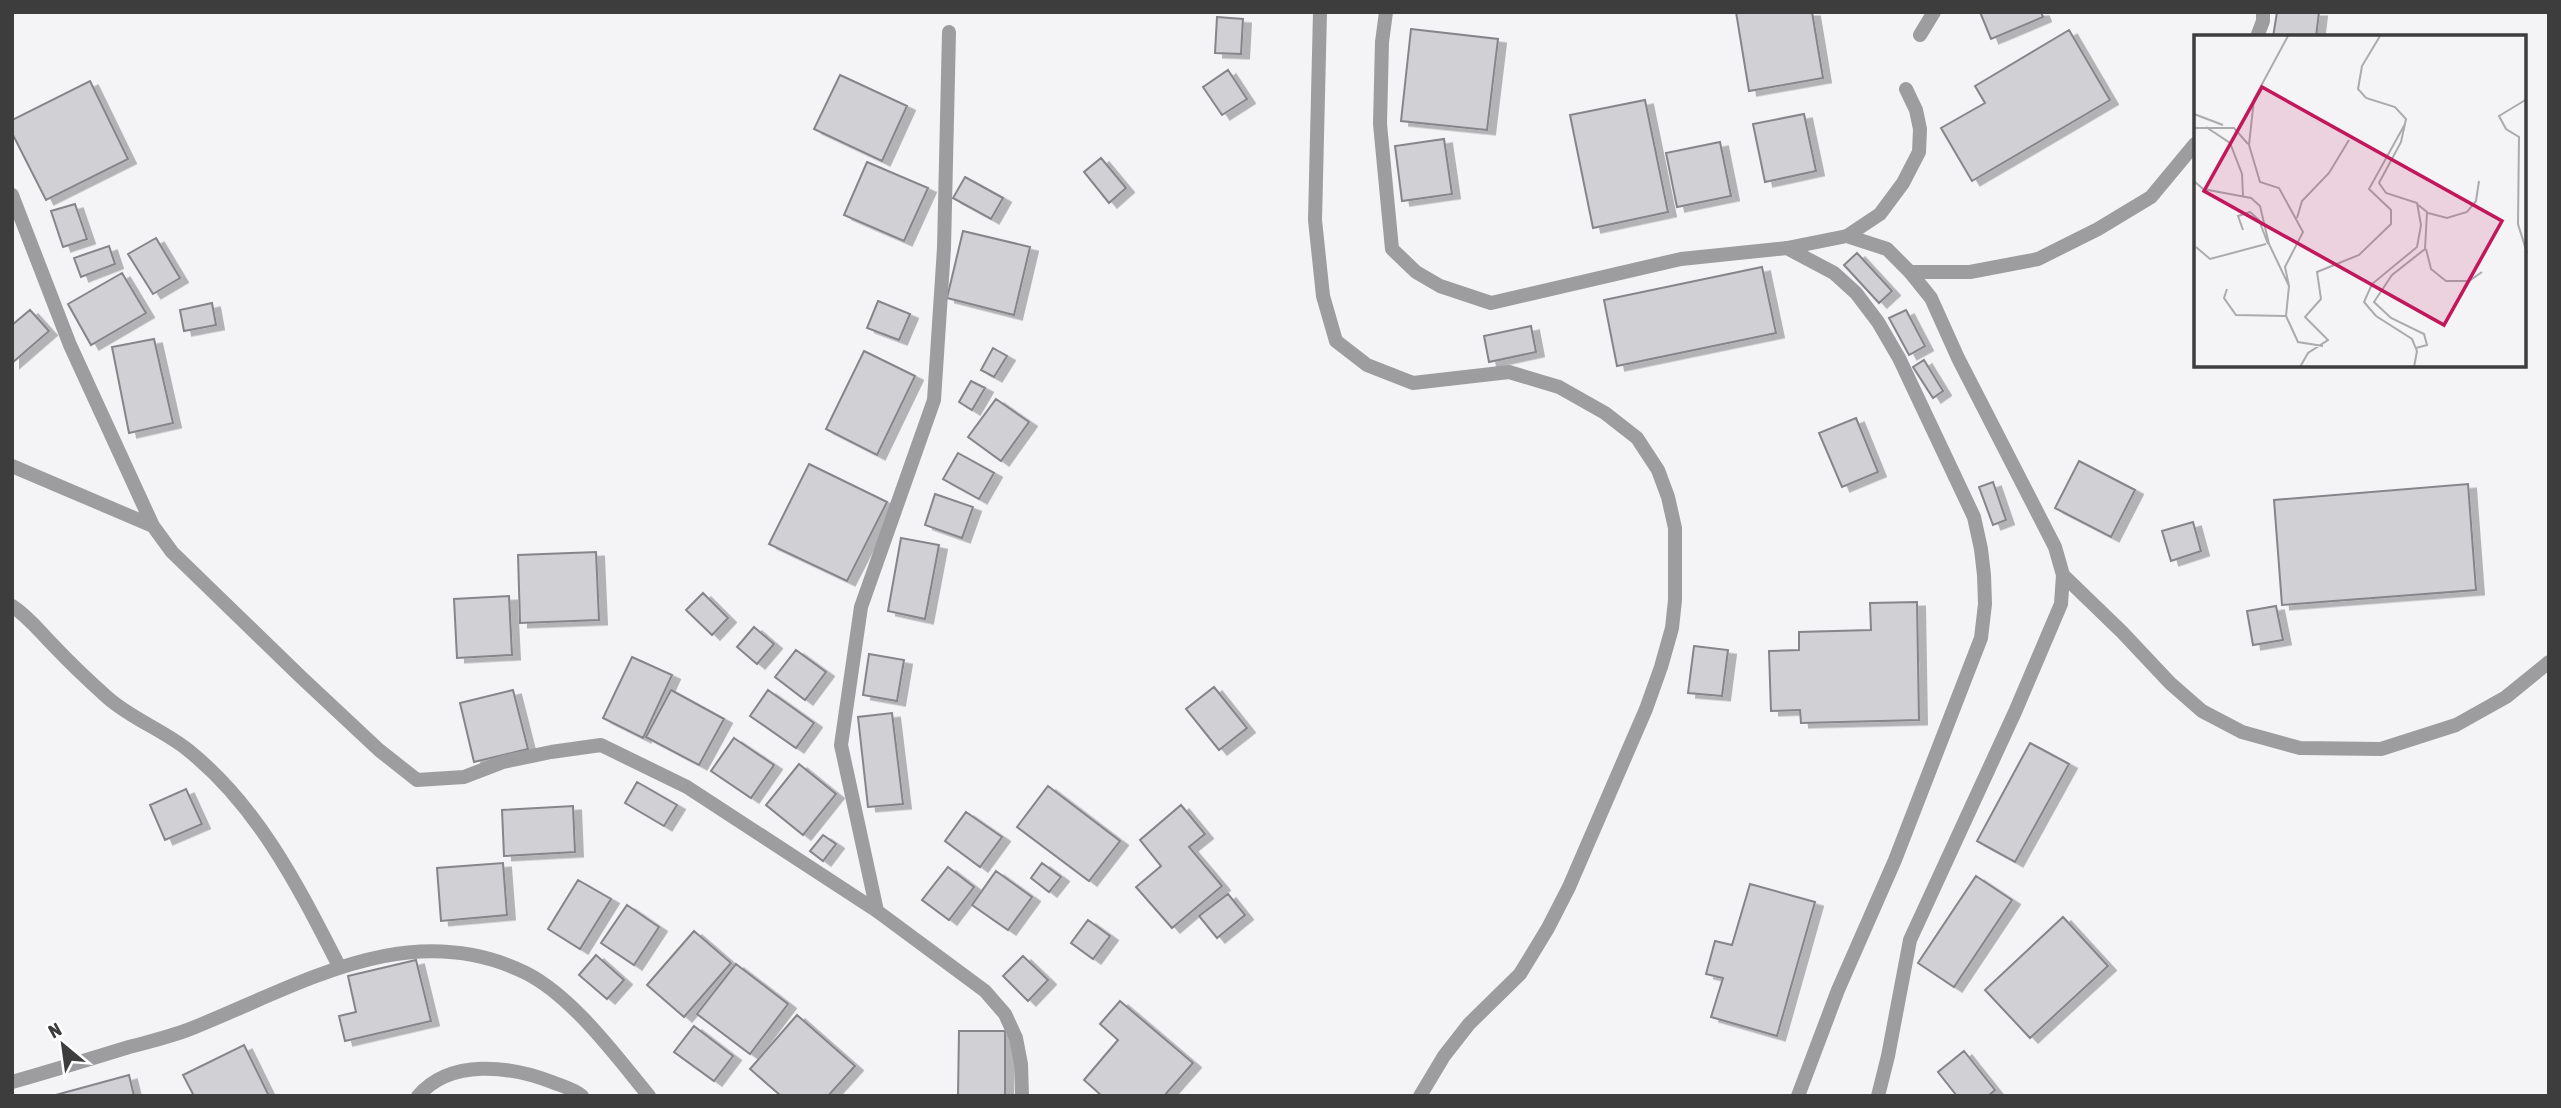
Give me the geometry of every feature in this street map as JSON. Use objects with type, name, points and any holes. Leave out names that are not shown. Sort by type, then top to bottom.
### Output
[{"type":"street","points":[[1320,12],[1315,220],[1323,296],[1336,341],[1367,365],[1413,383],[1510,373],[1559,387],[1605,413],[1637,438],[1658,470],[1675,528],[1675,600],[1672,628],[1661,667],[1646,709],[1569,887],[1520,974],[1469,1024],[1444,1056],[1420,1096]]},
{"type":"street","points":[[1386,12],[1381,53],[1380,124],[1392,249],[1416,272],[1440,286],[1491,303],[1589,278],[1681,259],[1787,248],[1847,236],[1880,214],[1903,183],[1919,152],[1920,129],[1916,110],[1906,89]]},
{"type":"street","points":[[1920,35],[1934,12]]},
{"type":"street","points":[[2258,35],[2263,12]]},
{"type":"street","points":[[877,911],[841,745],[861,607],[934,400],[944,248],[949,32]]},
{"type":"street","points":[[1910,272],[1970,272],[2038,259],[2098,229],[2151,197],[2194,145]]},
{"type":"street","points":[[12,195],[70,345],[153,526],[172,551],[358,731],[417,780],[464,776],[503,762],[601,745],[687,787],[877,911],[985,991],[1005,1014],[1016,1038],[1021,1063],[1022,1096]]},
{"type":"street","points":[[1847,236],[1887,249],[1931,298],[1958,358],[2056,547],[2063,575],[2061,604],[2015,712],[1910,940],[1878,1096]]},
{"type":"street","points":[[1787,248],[1834,273],[1856,293],[1878,322],[1899,358],[1973,517],[1981,549],[1985,604],[1980,638],[1937,756],[1838,990],[1798,1096]]},
{"type":"street","points":[[12,466],[153,526]]},
{"type":"street","points":[[2063,575],[2170,683],[2202,711],[2242,732],[2300,748],[2381,749],[2456,725],[2506,697],[2549,662]]},
{"type":"street","points":[[12,606],[26,615],[81,674],[119,707],[188,750],[234,795],[268,837],[306,901],[339,966]]},
{"type":"street","points":[[12,1082],[192,1028],[339,966],[413,950],[479,956],[528,974],[567,1003],[603,1040],[649,1096]]},
{"type":"street","points":[[418,1096],[441,1077],[467,1069],[491,1068],[542,1079],[582,1096]]},
{"type":"building","points":[[1736,12],[1812,12],[1823,78],[1749,91]]},
{"type":"building","points":[[1980,12],[2041,12],[2043,17],[1991,39]]},
{"type":"building","points":[[2277,12],[2319,12],[2316,35],[2273,35]]},
{"type":"building","points":[[1217,17],[1243,19],[1241,54],[1215,53]]},
{"type":"building","points":[[1411,29],[1498,39],[1487,130],[1401,121]]},
{"type":"building","points":[[2069,30],[2110,100],[1972,181],[1941,128],[1985,103],[1975,86]]},
{"type":"building","points":[[1228,70],[1247,99],[1222,115],[1203,87]]},
{"type":"building","points":[[840,75],[907,106],[882,161],[814,129]]},
{"type":"building","points":[[90,81],[128,159],[46,200],[12,133],[12,120]]},
{"type":"building","points":[[1645,100],[1668,212],[1593,228],[1570,115]]},
{"type":"building","points":[[1804,114],[1816,171],[1765,182],[1753,124]]},
{"type":"building","points":[[1444,139],[1452,194],[1402,201],[1395,146]]},
{"type":"building","points":[[1720,142],[1731,196],[1677,207],[1666,153]]},
{"type":"building","points":[[1101,158],[1126,188],[1109,203],[1084,172]]},
{"type":"building","points":[[867,162],[928,188],[904,241],[844,215]]},
{"type":"building","points":[[965,177],[1003,198],[991,219],[953,198]]},
{"type":"building","points":[[75,204],[87,239],[63,247],[51,211]]},
{"type":"building","points":[[963,231],[1030,247],[1014,315],[947,298]]},
{"type":"building","points":[[156,238],[180,278],[153,294],[128,254]]},
{"type":"building","points":[[109,246],[115,264],[81,277],[74,258]]},
{"type":"building","points":[[1857,253],[1892,291],[1879,303],[1844,265]]},
{"type":"building","points":[[1762,267],[1776,333],[1617,366],[1604,300]]},
{"type":"building","points":[[122,273],[146,313],[91,345],[68,304]]},
{"type":"building","points":[[878,301],[910,314],[899,340],[867,328]]},
{"type":"building","points":[[212,303],[216,325],[184,331],[180,310]]},
{"type":"building","points":[[30,310],[49,331],[12,363],[12,325]]},
{"type":"building","points":[[1906,310],[1925,346],[1909,355],[1889,318]]},
{"type":"building","points":[[1531,326],[1536,352],[1489,362],[1484,336]]},
{"type":"building","points":[[154,339],[173,423],[129,433],[112,347]]},
{"type":"building","points":[[993,348],[1007,356],[994,377],[981,370]]},
{"type":"building","points":[[864,351],[915,376],[877,455],[826,429]]},
{"type":"building","points":[[1924,360],[1943,391],[1933,398],[1913,367]]},
{"type":"building","points":[[971,381],[985,388],[972,410],[959,402]]},
{"type":"building","points":[[996,399],[1029,422],[1001,461],[968,437]]},
{"type":"building","points":[[1856,418],[1878,472],[1842,487],[1819,433]]},
{"type":"building","points":[[958,453],[994,473],[979,499],[943,479]]},
{"type":"building","points":[[2079,461],[2135,490],[2111,537],[2055,508]]},
{"type":"building","points":[[809,464],[887,502],[847,581],[769,544]]},
{"type":"building","points":[[1993,482],[2006,520],[1993,525],[1979,487]]},
{"type":"building","points":[[2468,484],[2476,590],[2282,605],[2274,500]]},
{"type":"building","points":[[935,494],[973,507],[962,538],[925,525]]},
{"type":"building","points":[[2193,522],[2201,551],[2171,561],[2162,531]]},
{"type":"building","points":[[901,538],[939,545],[925,619],[888,611]]},
{"type":"building","points":[[596,552],[599,620],[520,623],[518,555]]},
{"type":"building","points":[[703,593],[728,618],[712,635],[686,610]]},
{"type":"building","points":[[509,596],[512,655],[457,658],[454,599]]},
{"type":"building","points":[[1917,602],[1919,720],[1801,723],[1800,710],[1771,711],[1769,651],[1799,650],[1799,632],[1871,630],[1870,603]]},
{"type":"building","points":[[2276,606],[2283,640],[2253,645],[2247,611]]},
{"type":"building","points":[[754,627],[774,644],[757,664],[737,647]]},
{"type":"building","points":[[1694,646],[1728,650],[1722,696],[1688,693]]},
{"type":"building","points":[[796,650],[826,672],[805,700],[775,677]]},
{"type":"building","points":[[869,654],[904,660],[897,701],[863,695]]},
{"type":"building","points":[[632,657],[672,675],[643,738],[603,718]]},
{"type":"building","points":[[1214,687],[1247,728],[1219,750],[1186,709]]},
{"type":"building","points":[[513,690],[528,749],[474,762],[460,703]]},
{"type":"building","points":[[671,690],[724,719],[699,765],[646,737]]},
{"type":"building","points":[[768,690],[814,723],[796,748],[750,716]]},
{"type":"building","points":[[892,713],[903,804],[868,807],[858,717]]},
{"type":"building","points":[[734,738],[774,765],[751,798],[711,771]]},
{"type":"building","points":[[2030,743],[2069,764],[2015,862],[1977,841]]},
{"type":"building","points":[[799,764],[836,794],[803,835],[766,805]]},
{"type":"building","points":[[637,782],[677,805],[664,826],[625,803]]},
{"type":"building","points":[[1048,786],[1120,841],[1089,881],[1017,827]]},
{"type":"building","points":[[186,789],[202,824],[165,840],[150,805]]},
{"type":"building","points":[[1181,805],[1205,834],[1189,847],[1222,886],[1172,928],[1136,887],[1161,866],[1140,840]]},
{"type":"building","points":[[573,806],[575,852],[504,856],[502,810]]},
{"type":"building","points":[[966,812],[1002,837],[980,867],[945,841]]},
{"type":"building","points":[[823,835],[836,844],[823,861],[810,851]]},
{"type":"building","points":[[503,863],[507,915],[441,921],[437,868]]},
{"type":"building","points":[[1042,863],[1061,877],[1049,892],[1031,878]]},
{"type":"building","points":[[948,867],[974,887],[949,920],[922,900]]},
{"type":"building","points":[[996,871],[1032,897],[1008,930],[972,905]]},
{"type":"building","points":[[1976,876],[2012,900],[1954,987],[1918,963]]},
{"type":"building","points":[[578,880],[611,899],[580,949],[548,929]]},
{"type":"building","points":[[1750,884],[1815,902],[1777,1036],[1711,1017],[1723,978],[1706,974],[1715,941],[1732,945]]},
{"type":"building","points":[[1228,894],[1245,915],[1217,938],[1199,916]]},
{"type":"building","points":[[627,905],[659,927],[634,965],[601,943]]},
{"type":"building","points":[[2063,917],[2108,966],[2030,1038],[1985,990]]},
{"type":"building","points":[[1088,920],[1110,936],[1093,959],[1071,943]]},
{"type":"building","points":[[694,931],[731,963],[684,1017],[647,985]]},
{"type":"building","points":[[596,955],[624,980],[607,999],[579,975]]},
{"type":"building","points":[[1023,956],[1048,980],[1028,1001],[1003,976]]},
{"type":"building","points":[[416,960],[431,1021],[345,1041],[339,1016],[356,1012],[348,976]]},
{"type":"building","points":[[736,964],[788,1004],[750,1054],[697,1014]]},
{"type":"building","points":[[1120,1001],[1193,1063],[1164,1096],[1102,1096],[1084,1080],[1118,1040],[1100,1024]]},
{"type":"building","points":[[797,1015],[855,1066],[828,1096],[781,1096],[750,1069]]},
{"type":"building","points":[[694,1026],[733,1056],[714,1081],[674,1052]]},
{"type":"building","points":[[959,1031],[1005,1031],[1005,1096],[958,1096]]},
{"type":"building","points":[[244,1045],[269,1096],[194,1096],[183,1075]]},
{"type":"building","points":[[1964,1051],[1995,1090],[1988,1096],[1957,1096],[1938,1072]]},
{"type":"building","points":[[129,1075],[134,1096],[52,1096]]}]
